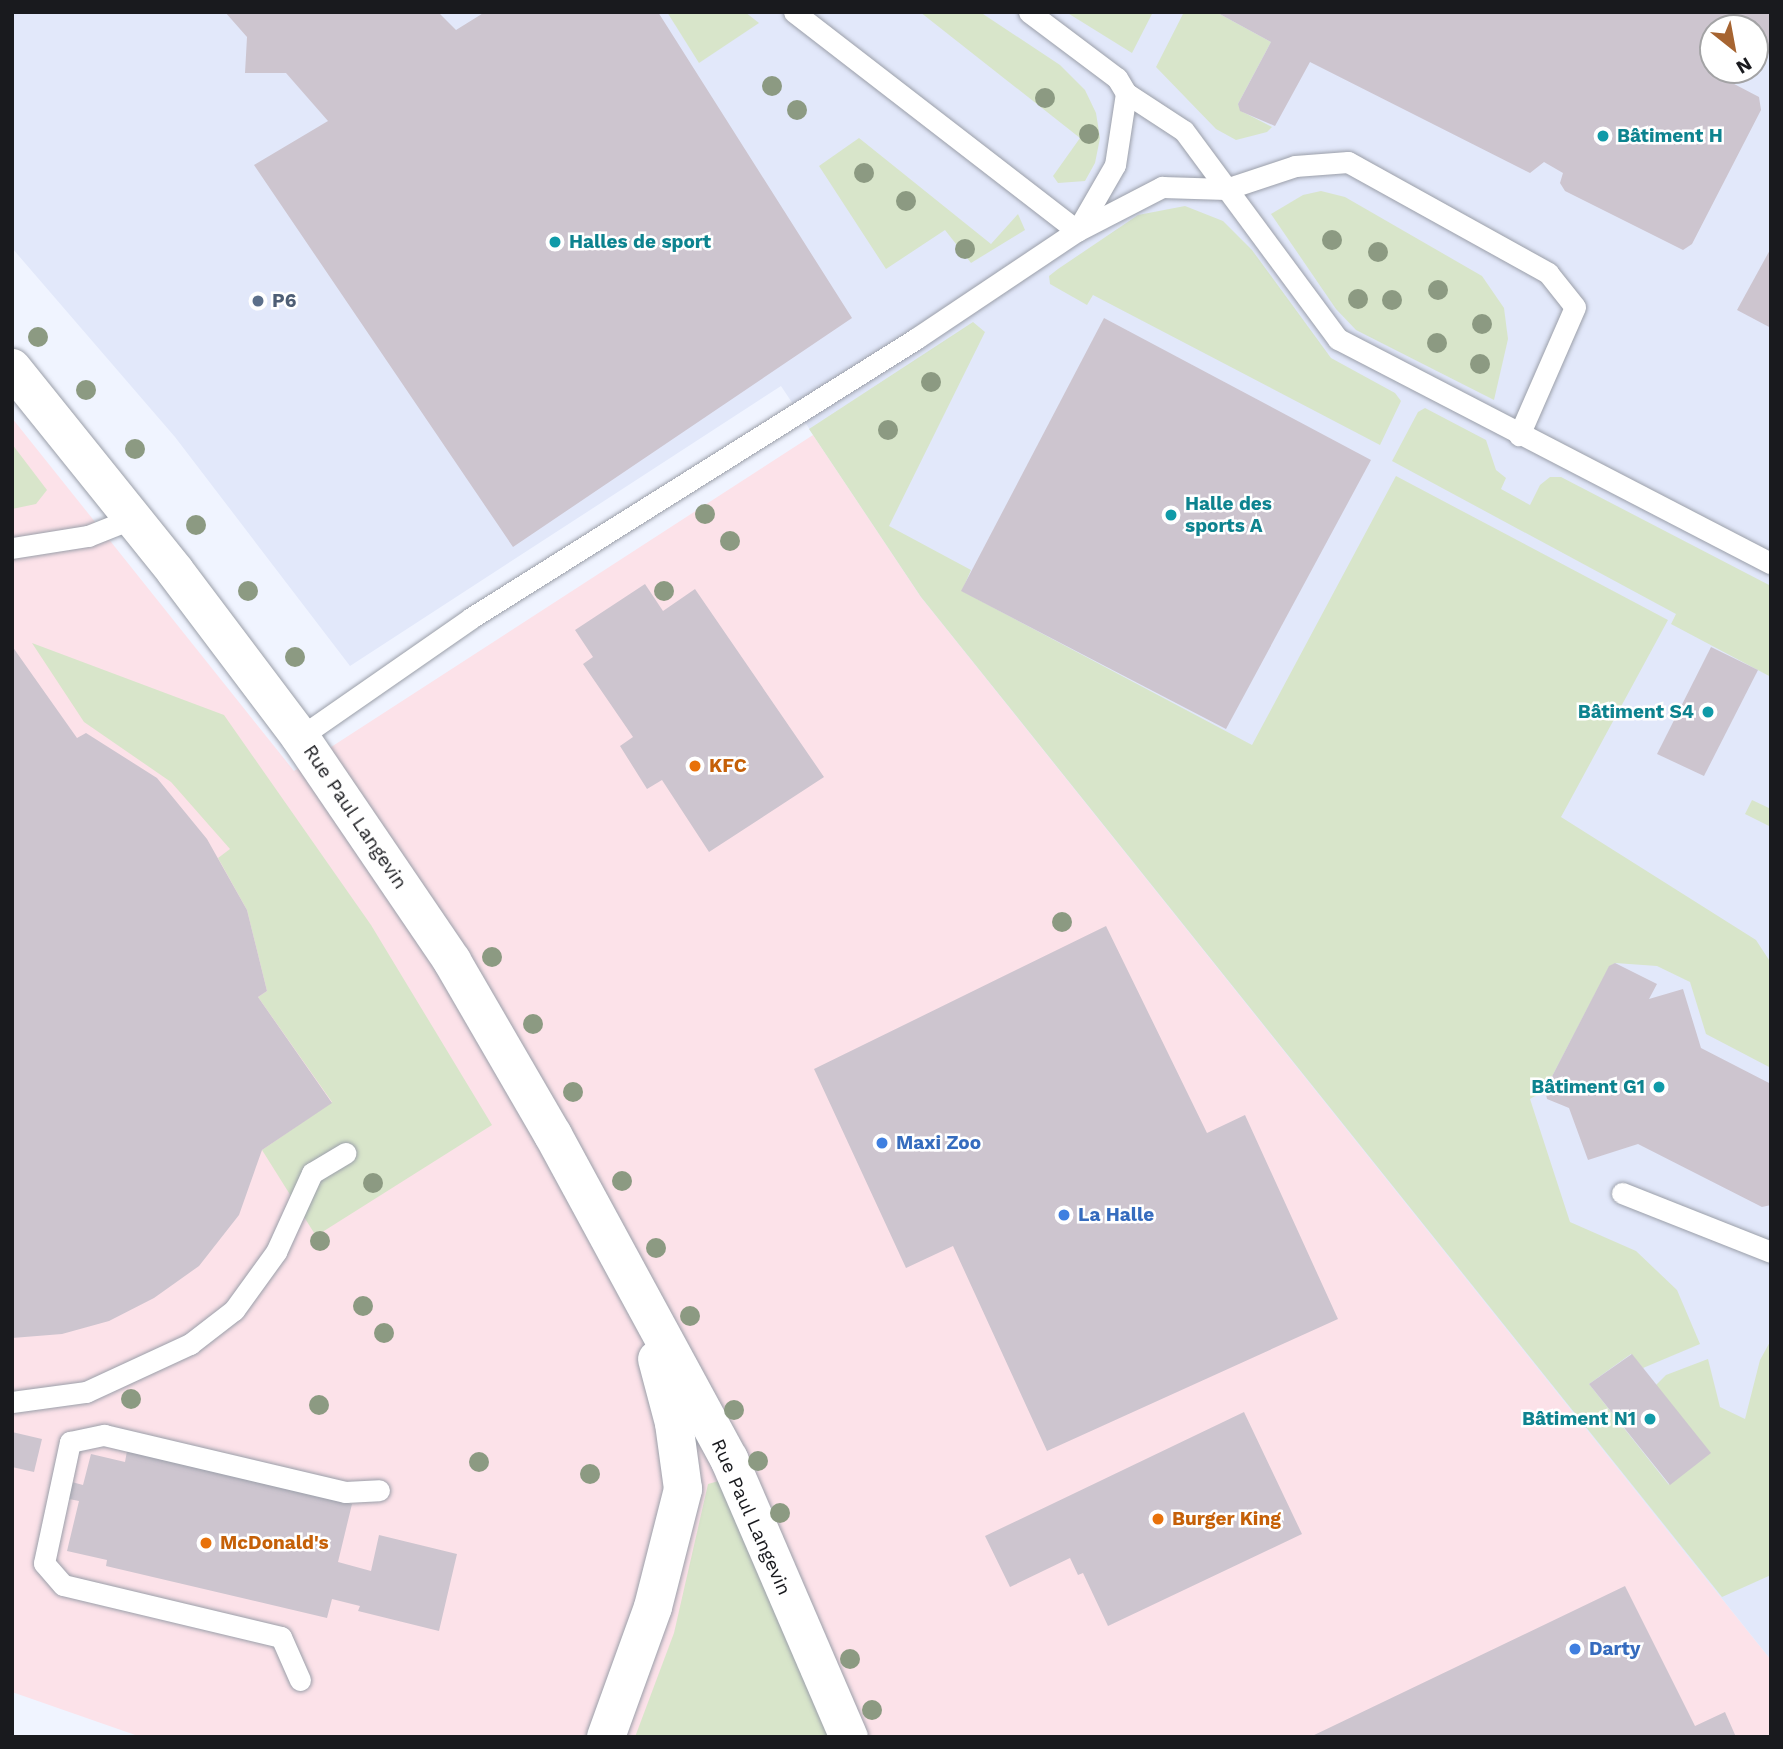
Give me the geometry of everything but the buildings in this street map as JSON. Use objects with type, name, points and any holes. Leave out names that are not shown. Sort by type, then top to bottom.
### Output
[{"type":"street","name":"Rue Paul Langevin","points":[[12,368],[133,518],[300,737],[452,961],[553,1135],[729,1459],[849,1737]]},
{"type":"street","name":"Rue Paul Langevin","points":[[606,1737],[653,1607],[683,1489],[674,1423],[642,1303]]},
{"type":"lane","points":[[794,12],[1077,231]]},
{"type":"lane","points":[[1028,12],[1116,78],[1126,93],[1184,131],[1338,339],[1519,435],[1771,563]]},
{"type":"lane","points":[[1077,231],[1115,164],[1126,93]]},
{"type":"lane","points":[[300,737],[471,618],[917,338],[1077,231],[1162,187],[1226,189],[1295,166],[1348,162],[1548,273],[1576,307],[1519,435]]},
{"type":"lane","points":[[12,548],[88,536],[133,518]]},
{"type":"lane","points":[[12,1402],[86,1392],[190,1344],[234,1310],[275,1252],[312,1173],[345,1153]]},
{"type":"lane","points":[[1622,1193],[1771,1252]]},
{"type":"lane","points":[[300,1680],[281,1637],[62,1585],[44,1563],[70,1442],[104,1435],[345,1492],[379,1490]]},
{"type":"shaded area","points":[[12,12],[1771,12],[1771,1660],[921,597],[781,386],[350,666],[175,437],[12,248]]},
{"type":"shaded area","points":[[12,418],[294,771],[813,435],[921,597],[1771,1660],[1771,1737],[141,1737],[12,1692]]},
{"type":"green space","points":[[667,12],[745,12],[759,23],[699,63]]},
{"type":"green space","points":[[920,12],[980,12],[1060,65],[1085,90],[1096,113],[1100,138],[1095,163],[1085,181],[1058,183],[1053,176],[1080,138]]},
{"type":"green space","points":[[1066,12],[1153,12],[1132,53]]},
{"type":"green space","points":[[1184,12],[1216,12],[1271,42],[1238,104],[1241,111],[1272,127],[1267,132],[1236,140],[1216,129],[1156,67]]},
{"type":"green space","points":[[859,138],[991,244],[1018,214],[1025,230],[971,263],[945,230],[886,269],[819,166]]},
{"type":"green space","points":[[1321,191],[1345,197],[1482,276],[1504,308],[1508,339],[1494,400],[1356,330],[1336,309],[1271,214],[1303,195]]},
{"type":"green space","points":[[1185,206],[1223,221],[1252,250],[1331,358],[1395,393],[1401,401],[1380,445],[1093,295],[1087,305],[1050,284],[1049,276],[1138,215]]},
{"type":"green space","points":[[973,322],[985,332],[889,526],[971,570],[962,591],[1252,745],[1396,476],[1668,620],[1561,817],[1756,940],[1771,963],[1771,1068],[1706,1034],[1690,982],[1657,966],[1615,963],[1609,967],[1545,1090],[1530,1099],[1570,1222],[1636,1251],[1677,1290],[1700,1344],[1643,1368],[1631,1354],[1589,1384],[1669,1485],[1656,1385],[1666,1375],[1708,1359],[1720,1407],[1745,1419],[1760,1360],[1771,1340],[1771,1575],[1722,1597],[921,597],[809,429]]},
{"type":"green space","points":[[1425,408],[1486,440],[1496,470],[1506,478],[1501,489],[1530,505],[1540,485],[1550,477],[1561,477],[1771,586],[1771,677],[1671,624],[1676,614],[1392,461],[1418,412]]},
{"type":"green space","points":[[12,444],[47,490],[36,504],[12,509]]},
{"type":"green space","points":[[32,643],[224,715],[371,925],[492,1125],[316,1236],[262,1150],[332,1102],[258,997],[267,991],[247,910],[218,858],[230,849],[171,782],[84,722]]},
{"type":"green space","points":[[1752,800],[1771,809],[1771,827],[1745,814]]},
{"type":"green space","points":[[722,1480],[831,1737],[635,1737],[674,1633],[708,1484]]},
{"type":"place","name":"Bâtiment H","points":[[1603,136]]},
{"type":"place","name":"Halles de sport","points":[[555,242]]},
{"type":"place","name":"P6","points":[[258,301]]},
{"type":"place","name":"Halle des sports A","points":[[1171,515]]},
{"type":"place","name":"Bâtiment S4","points":[[1708,712]]},
{"type":"place","name":"KFC","points":[[695,766]]},
{"type":"place","name":"Bâtiment G1","points":[[1659,1087]]},
{"type":"place","name":"Maxi Zoo","points":[[882,1143]]},
{"type":"place","name":"La Halle","points":[[1064,1215]]},
{"type":"place","name":"Bâtiment N1","points":[[1650,1419]]},
{"type":"place","name":"Burger King","points":[[1158,1519]]},
{"type":"place","name":"McDonald's","points":[[206,1543]]},
{"type":"place","name":"Darty","points":[[1575,1649]]}]
